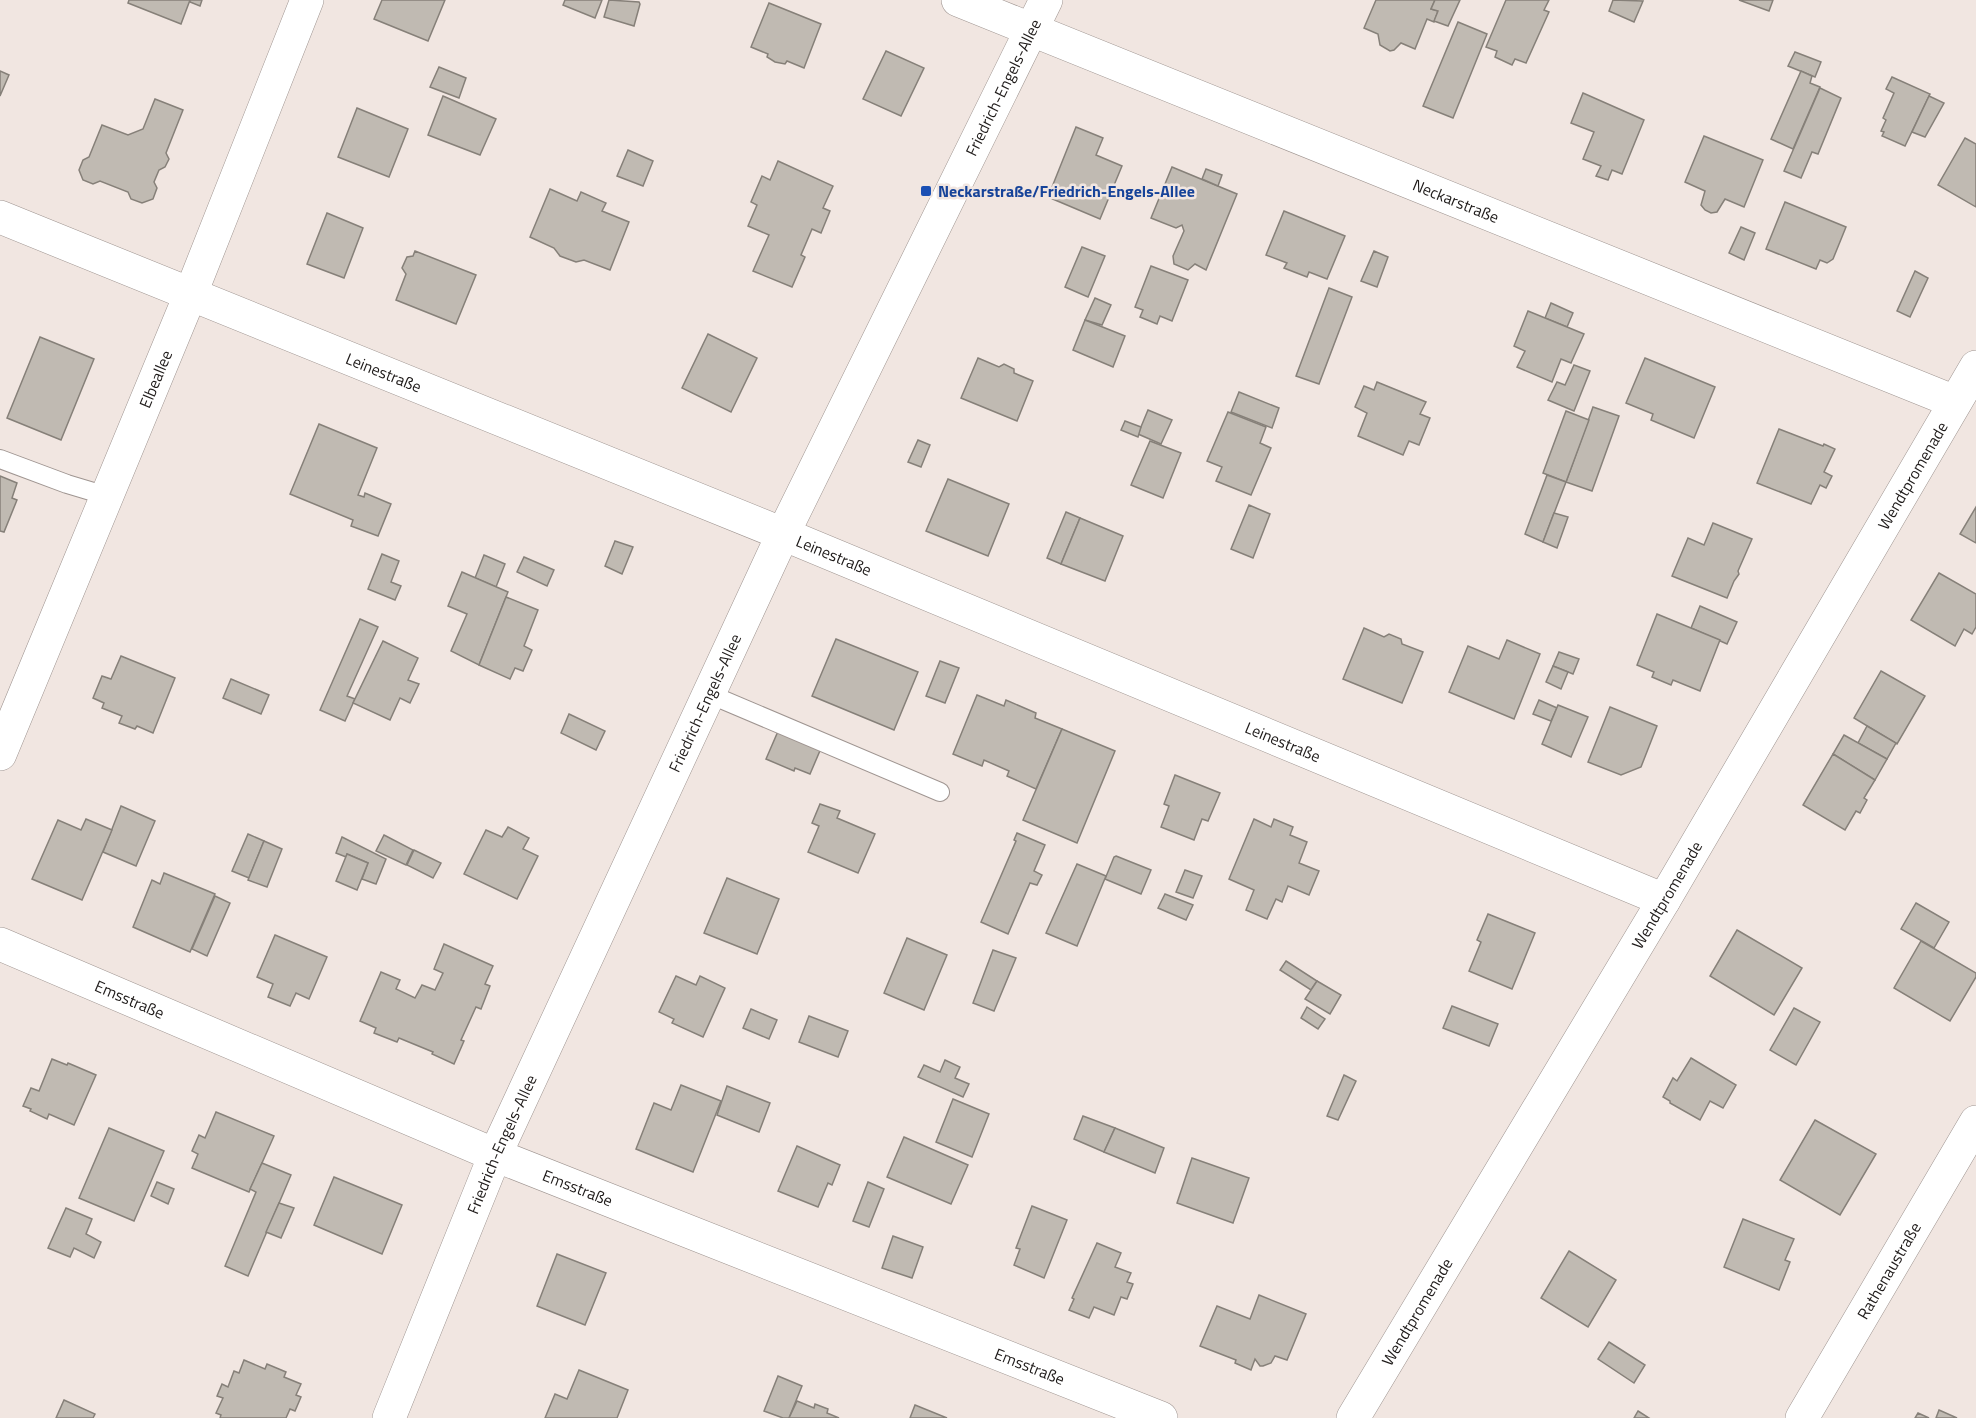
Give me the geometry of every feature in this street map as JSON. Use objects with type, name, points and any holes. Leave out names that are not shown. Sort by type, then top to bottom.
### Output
[{"type":"street","name":"Elbeallee","points":[[0,754],[191,293],[307,0]]},
{"type":"street","name":"Neckarstraße","points":[[958,0],[1955,402]]},
{"type":"street","name":"Friedrich-Engels-Allee","points":[[389,1418],[495,1155],[783,534],[1046,0]]},
{"type":"street","name":"Leinestraße","points":[[0,217],[783,534],[1664,900]]},
{"type":"street","name":"Wendtpromenade","points":[[1353,1418],[1664,900],[1976,367]]},
{"type":"street","name":"Emsstraße","points":[[0,944],[495,1155],[1161,1418]]},
{"type":"street","name":"Rathenaustraße","points":[[1802,1418],[1976,1122]]},
{"type":"lane","points":[[0,459],[107,496]]},
{"type":"lane","points":[[710,694],[939,792]]},
{"type":"building","points":[[129,0],[190,0],[181,24],[128,3]]},
{"type":"building","points":[[190,0],[202,0],[200,6]]},
{"type":"building","points":[[382,0],[445,0],[428,41],[374,19]]},
{"type":"building","points":[[565,0],[602,0],[595,18],[563,5]]},
{"type":"building","points":[[609,0],[639,2],[634,26],[604,17]]},
{"type":"building","points":[[1376,0],[1435,0],[1431,9],[1438,11],[1434,22],[1427,19],[1415,49],[1401,43],[1390,51],[1380,45],[1378,34],[1364,28]]},
{"type":"building","points":[[1435,0],[1460,0],[1448,26],[1434,21],[1438,11],[1431,9]]},
{"type":"building","points":[[1506,0],[1549,0],[1544,10],[1549,12],[1526,63],[1515,59],[1512,65],[1495,57],[1497,51],[1486,47]]},
{"type":"building","points":[[1613,0],[1643,1],[1634,22],[1609,11]]},
{"type":"building","points":[[1739,0],[1773,0],[1769,11]]},
{"type":"building","points":[[769,3],[821,24],[804,68],[787,61],[785,64],[775,62],[767,57],[768,54],[751,47]]},
{"type":"building","points":[[1458,22],[1487,34],[1453,118],[1423,106]]},
{"type":"building","points":[[886,51],[924,68],[901,116],[863,99]]},
{"type":"building","points":[[1795,52],[1821,62],[1815,77],[1788,66]]},
{"type":"building","points":[[439,67],[466,78],[459,98],[430,87]]},
{"type":"building","points":[[0,71],[9,75],[0,96]]},
{"type":"building","points":[[1801,71],[1812,76],[1810,83],[1820,87],[1793,149],[1771,139]]},
{"type":"building","points":[[1892,77],[1930,94],[1905,146],[1882,136],[1884,132],[1881,131],[1886,120],[1883,118],[1894,93],[1886,89]]},
{"type":"building","points":[[1820,88],[1841,98],[1818,154],[1812,152],[1801,178],[1784,171]]},
{"type":"building","points":[[1583,93],[1644,120],[1622,174],[1612,170],[1608,180],[1596,176],[1601,166],[1583,159],[1594,132],[1571,123]]},
{"type":"building","points":[[443,96],[496,119],[480,155],[428,135]]},
{"type":"building","points":[[1929,96],[1944,103],[1925,137],[1912,132]]},
{"type":"building","points":[[155,99],[183,110],[166,153],[169,159],[165,167],[159,170],[154,182],[157,188],[153,199],[142,203],[131,199],[128,192],[100,181],[93,184],[83,180],[79,170],[83,160],[89,157],[102,125],[128,135],[143,129]]},
{"type":"building","points":[[357,108],[408,129],[389,177],[338,157]]},
{"type":"building","points":[[1076,127],[1103,138],[1096,155],[1122,166],[1100,219],[1048,197]]},
{"type":"building","points":[[1704,136],[1763,160],[1744,207],[1725,199],[1717,212],[1711,213],[1701,205],[1705,191],[1685,182]]},
{"type":"building","points":[[1965,138],[1976,144],[1976,207],[1938,185]]},
{"type":"building","points":[[628,150],[653,161],[643,186],[617,176]]},
{"type":"building","points":[[778,161],[833,186],[823,208],[830,211],[821,233],[812,229],[801,255],[805,257],[792,287],[753,271],[769,235],[748,226],[757,205],[751,202],[762,176],[770,180]]},
{"type":"building","points":[[1172,167],[1237,194],[1206,270],[1195,264],[1188,270],[1174,264],[1173,256],[1184,231],[1182,225],[1176,228],[1151,218]]},
{"type":"building","points":[[1206,169],[1222,175],[1218,186],[1202,179]]},
{"type":"building","points":[[550,189],[577,201],[581,192],[606,203],[602,211],[629,222],[610,270],[584,260],[576,262],[560,256],[554,248],[530,237]]},
{"type":"building","points":[[1785,202],[1846,227],[1833,259],[1827,263],[1820,260],[1816,269],[1766,249]]},
{"type":"building","points":[[1284,211],[1345,236],[1327,279],[1309,272],[1307,277],[1284,268],[1287,263],[1266,255]]},
{"type":"building","points":[[327,213],[363,228],[344,278],[307,264]]},
{"type":"building","points":[[1741,227],[1755,233],[1744,260],[1729,253]]},
{"type":"building","points":[[1082,247],[1105,256],[1088,297],[1065,287]]},
{"type":"building","points":[[415,251],[476,275],[456,324],[396,300],[406,274],[402,268],[407,257],[413,256]]},
{"type":"building","points":[[1374,251],[1388,257],[1377,287],[1361,281]]},
{"type":"building","points":[[1151,266],[1188,280],[1172,321],[1160,316],[1157,324],[1140,317],[1143,310],[1135,307]]},
{"type":"building","points":[[1915,271],[1928,278],[1910,317],[1897,311]]},
{"type":"building","points":[[1329,288],[1352,297],[1319,384],[1296,376]]},
{"type":"building","points":[[1095,298],[1111,305],[1102,325],[1085,320]]},
{"type":"building","points":[[1551,303],[1573,313],[1567,327],[1545,318]]},
{"type":"building","points":[[1528,311],[1584,334],[1571,363],[1561,359],[1552,382],[1517,367],[1525,351],[1514,346]]},
{"type":"building","points":[[1085,320],[1125,336],[1113,367],[1073,350]]},
{"type":"building","points":[[708,334],[757,358],[731,412],[682,388]]},
{"type":"building","points":[[40,337],[94,359],[61,440],[7,418]]},
{"type":"building","points":[[978,358],[999,367],[1004,364],[1014,369],[1014,373],[1033,381],[1017,421],[961,398]]},
{"type":"building","points":[[1645,358],[1715,387],[1694,438],[1651,420],[1653,414],[1626,403]]},
{"type":"building","points":[[1574,365],[1590,371],[1574,411],[1548,400],[1557,382],[1565,385]]},
{"type":"building","points":[[1377,382],[1426,402],[1420,414],[1430,418],[1419,445],[1409,441],[1403,455],[1358,436],[1367,413],[1355,407],[1364,386],[1374,390]]},
{"type":"building","points":[[1239,392],[1279,408],[1272,428],[1231,412]]},
{"type":"building","points":[[1593,407],[1619,416],[1592,491],[1566,482]]},
{"type":"building","points":[[1148,410],[1172,420],[1161,444],[1138,434]]},
{"type":"building","points":[[1566,411],[1589,420],[1566,482],[1543,473]]},
{"type":"building","points":[[1228,412],[1266,427],[1260,443],[1271,448],[1251,495],[1216,481],[1222,467],[1207,461]]},
{"type":"building","points":[[1125,421],[1141,427],[1138,437],[1121,430]]},
{"type":"building","points":[[319,424],[377,448],[358,495],[364,497],[365,493],[391,504],[378,536],[351,526],[353,520],[290,494]]},
{"type":"building","points":[[1779,429],[1835,449],[1824,472],[1832,476],[1826,488],[1820,485],[1811,504],[1757,483]]},
{"type":"building","points":[[918,440],[930,445],[921,467],[908,462]]},
{"type":"building","points":[[1150,441],[1181,453],[1163,498],[1131,485]]},
{"type":"building","points":[[1547,475],[1566,482],[1543,542],[1525,534]]},
{"type":"building","points":[[0,476],[17,483],[12,498],[17,500],[4,532],[0,531]]},
{"type":"building","points":[[948,479],[1009,504],[988,556],[926,531]]},
{"type":"building","points":[[1249,505],[1270,514],[1253,558],[1231,549]]},
{"type":"building","points":[[1976,507],[1976,543],[1960,534]]},
{"type":"building","points":[[1066,512],[1080,518],[1061,564],[1047,558]]},
{"type":"building","points":[[1554,513],[1568,517],[1557,548],[1543,542]]},
{"type":"building","points":[[1080,518],[1123,536],[1105,581],[1061,564]]},
{"type":"building","points":[[1713,523],[1752,539],[1727,598],[1672,576],[1688,538],[1704,545]]},
{"type":"building","points":[[615,541],[633,547],[622,574],[605,566]]},
{"type":"building","points":[[382,554],[399,561],[391,582],[401,586],[395,600],[368,589]]},
{"type":"building","points":[[484,555],[505,564],[496,587],[475,578]]},
{"type":"building","points":[[524,557],[554,570],[547,586],[517,572]]},
{"type":"building","points":[[462,572],[508,592],[479,665],[451,651],[467,614],[448,606]]},
{"type":"building","points":[[1939,573],[1976,594],[1976,627],[1972,634],[1964,629],[1955,646],[1911,620]]},
{"type":"building","points":[[506,597],[538,610],[524,646],[532,650],[523,671],[515,668],[510,679],[479,665]]},
{"type":"building","points":[[1700,606],[1737,622],[1727,644],[1691,628]]},
{"type":"building","points":[[1657,614],[1720,640],[1700,691],[1673,680],[1671,685],[1652,677],[1654,672],[1637,665]]},
{"type":"building","points":[[360,619],[378,627],[347,696],[355,699],[345,721],[320,710]]},
{"type":"building","points":[[1364,628],[1384,637],[1389,634],[1401,639],[1402,644],[1423,652],[1402,703],[1343,679]]},
{"type":"building","points":[[836,639],[918,672],[894,730],[812,696]]},
{"type":"building","points":[[1507,640],[1540,654],[1514,719],[1449,692],[1468,646],[1499,659]]},
{"type":"building","points":[[383,641],[418,658],[408,680],[419,684],[410,703],[400,698],[390,720],[353,703]]},
{"type":"building","points":[[1559,652],[1579,659],[1573,674],[1553,666]]},
{"type":"building","points":[[121,656],[175,678],[153,733],[137,726],[135,729],[119,723],[122,716],[102,708],[104,703],[93,698],[102,676],[111,679]]},
{"type":"building","points":[[940,661],[959,668],[945,703],[926,696]]},
{"type":"building","points":[[1553,666],[1568,672],[1561,689],[1546,682]]},
{"type":"building","points":[[1881,671],[1925,696],[1897,744],[1854,718]]},
{"type":"building","points":[[231,679],[269,695],[261,714],[223,698]]},
{"type":"building","points":[[977,695],[1004,706],[1006,700],[1036,713],[1035,718],[1062,729],[1036,789],[1007,776],[1009,771],[984,760],[982,766],[953,754]]},
{"type":"building","points":[[1539,700],[1557,708],[1551,721],[1533,714]]},
{"type":"building","points":[[1558,705],[1588,717],[1571,757],[1542,744]]},
{"type":"building","points":[[1610,707],[1657,726],[1641,767],[1621,775],[1588,762]]},
{"type":"building","points":[[569,714],[605,731],[596,750],[561,733]]},
{"type":"building","points":[[1867,726],[1896,743],[1887,759],[1858,743]]},
{"type":"building","points":[[779,729],[822,746],[810,774],[795,768],[794,771],[766,759]]},
{"type":"building","points":[[1062,729],[1115,751],[1077,843],[1023,820]]},
{"type":"building","points":[[1844,735],[1887,759],[1875,780],[1833,754]]},
{"type":"building","points":[[1833,754],[1875,780],[1864,798],[1867,800],[1860,813],[1856,811],[1845,830],[1803,805]]},
{"type":"building","points":[[1175,775],[1220,793],[1208,821],[1202,819],[1194,840],[1161,827],[1169,806],[1164,804]]},
{"type":"building","points":[[820,804],[840,811],[837,818],[875,834],[858,873],[808,852],[819,826],[812,823]]},
{"type":"building","points":[[121,806],[155,821],[136,866],[103,852]]},
{"type":"building","points":[[86,819],[112,830],[82,900],[32,879],[58,820],[81,830]]},
{"type":"building","points":[[1254,819],[1271,827],[1274,819],[1293,827],[1290,835],[1307,842],[1299,863],[1319,871],[1309,895],[1288,886],[1282,902],[1276,899],[1267,919],[1246,910],[1254,890],[1229,879]]},
{"type":"building","points":[[508,827],[529,838],[523,849],[538,856],[517,899],[464,874],[486,830],[502,837]]},
{"type":"building","points":[[1017,833],[1045,845],[1034,871],[1042,875],[1037,885],[1030,883],[1008,934],[981,922],[1016,841],[1014,840]]},
{"type":"building","points":[[248,834],[264,841],[249,878],[232,871]]},
{"type":"building","points":[[384,835],[413,850],[406,865],[376,851]]},
{"type":"building","points":[[342,837],[386,859],[376,884],[362,879],[368,863],[347,854],[346,857],[336,853]]},
{"type":"building","points":[[264,841],[282,849],[267,887],[248,880]]},
{"type":"building","points":[[414,850],[441,863],[433,878],[407,865]]},
{"type":"building","points":[[347,854],[368,863],[357,890],[336,881]]},
{"type":"building","points":[[1116,856],[1151,870],[1141,894],[1105,879]]},
{"type":"building","points":[[1077,864],[1106,876],[1077,946],[1046,933]]},
{"type":"building","points":[[1185,870],[1202,876],[1193,898],[1176,892]]},
{"type":"building","points":[[164,873],[215,894],[190,952],[133,927],[152,880],[160,884]]},
{"type":"building","points":[[727,878],[779,899],[757,954],[704,933]]},
{"type":"building","points":[[1165,894],[1193,905],[1186,920],[1158,908]]},
{"type":"building","points":[[215,896],[230,903],[207,956],[192,949]]},
{"type":"building","points":[[1916,903],[1949,922],[1934,948],[1901,929]]},
{"type":"building","points":[[1488,914],[1535,933],[1512,989],[1469,971],[1481,942],[1477,940]]},
{"type":"building","points":[[1737,930],[1802,968],[1774,1015],[1710,976]]},
{"type":"building","points":[[275,935],[327,957],[309,999],[296,993],[290,1006],[268,997],[273,984],[257,977]]},
{"type":"building","points":[[907,938],[947,955],[924,1010],[884,993]]},
{"type":"building","points":[[1921,941],[1976,973],[1976,977],[1950,1021],[1894,988]]},
{"type":"building","points":[[444,944],[493,966],[485,984],[490,986],[481,1009],[476,1007],[461,1040],[464,1041],[454,1064],[432,1054],[433,1052],[399,1038],[397,1042],[374,1033],[376,1028],[360,1021],[381,972],[400,980],[396,989],[415,998],[422,985],[435,990],[443,973],[434,969]]},
{"type":"building","points":[[993,950],[1016,958],[994,1011],[973,1003]]},
{"type":"building","points":[[1286,961],[1317,981],[1311,990],[1280,970]]},
{"type":"building","points":[[676,976],[696,985],[700,976],[725,988],[703,1037],[672,1023],[674,1019],[659,1012]]},
{"type":"building","points":[[1317,981],[1341,995],[1330,1014],[1305,999]]},
{"type":"building","points":[[1452,1006],[1498,1024],[1489,1046],[1443,1028]]},
{"type":"building","points":[[1307,1007],[1325,1019],[1318,1029],[1301,1018]]},
{"type":"building","points":[[1794,1008],[1820,1022],[1796,1065],[1770,1050]]},
{"type":"building","points":[[751,1009],[777,1020],[769,1039],[743,1028]]},
{"type":"building","points":[[809,1016],[848,1031],[838,1057],[799,1042]]},
{"type":"building","points":[[1691,1058],[1736,1085],[1723,1108],[1710,1101],[1700,1120],[1663,1097],[1673,1078],[1677,1081]]},
{"type":"building","points":[[52,1059],[96,1075],[74,1125],[49,1114],[47,1119],[23,1106],[31,1088],[39,1091]]},
{"type":"building","points":[[945,1060],[960,1067],[955,1078],[969,1084],[963,1097],[918,1077],[924,1065],[940,1072]]},
{"type":"building","points":[[1344,1075],[1356,1081],[1338,1120],[1327,1116]]},
{"type":"building","points":[[681,1085],[721,1101],[693,1172],[636,1149],[654,1103],[671,1110]]},
{"type":"building","points":[[727,1086],[770,1103],[759,1132],[717,1115]]},
{"type":"building","points":[[953,1099],[989,1114],[972,1157],[936,1142]]},
{"type":"building","points":[[216,1112],[274,1136],[249,1192],[192,1168],[198,1154],[192,1151],[199,1135],[205,1138]]},
{"type":"building","points":[[1083,1116],[1115,1128],[1104,1152],[1074,1139]]},
{"type":"building","points":[[1815,1120],[1876,1154],[1840,1215],[1780,1180]]},
{"type":"building","points":[[109,1128],[164,1151],[134,1221],[79,1198]]},
{"type":"building","points":[[1115,1128],[1164,1148],[1155,1173],[1104,1152]]},
{"type":"building","points":[[904,1137],[968,1165],[951,1204],[887,1177]]},
{"type":"building","points":[[797,1146],[840,1165],[832,1185],[828,1183],[818,1207],[778,1191]]},
{"type":"building","points":[[1192,1158],[1249,1178],[1233,1223],[1177,1203]]},
{"type":"building","points":[[262,1163],[291,1175],[248,1276],[225,1266],[256,1192],[250,1189]]},
{"type":"building","points":[[334,1177],[402,1205],[382,1254],[314,1225]]},
{"type":"building","points":[[157,1182],[174,1189],[168,1204],[151,1196]]},
{"type":"building","points":[[868,1182],[884,1189],[869,1227],[853,1221]]},
{"type":"building","points":[[279,1203],[294,1208],[281,1238],[266,1232]]},
{"type":"building","points":[[1032,1206],[1067,1220],[1044,1278],[1014,1265],[1020,1249],[1016,1248]]},
{"type":"building","points":[[66,1208],[92,1219],[86,1234],[101,1242],[94,1258],[74,1248],[70,1257],[48,1248]]},
{"type":"building","points":[[1743,1219],[1794,1239],[1785,1260],[1790,1262],[1779,1290],[1724,1267]]},
{"type":"building","points":[[893,1236],[923,1247],[912,1278],[882,1268]]},
{"type":"building","points":[[1097,1243],[1121,1253],[1115,1267],[1131,1273],[1127,1282],[1133,1284],[1127,1299],[1121,1297],[1114,1315],[1094,1307],[1089,1318],[1069,1310],[1074,1299],[1072,1298]]},
{"type":"building","points":[[1569,1251],[1616,1280],[1588,1327],[1541,1298]]},
{"type":"building","points":[[557,1254],[606,1273],[585,1325],[537,1306]]},
{"type":"building","points":[[1259,1295],[1306,1314],[1287,1360],[1275,1356],[1271,1363],[1260,1366],[1255,1359],[1251,1370],[1235,1363],[1236,1360],[1200,1346],[1217,1306],[1250,1319]]},
{"type":"building","points":[[1609,1342],[1645,1365],[1634,1383],[1598,1359]]},
{"type":"building","points":[[244,1360],[265,1369],[267,1364],[286,1372],[284,1377],[301,1384],[296,1395],[301,1397],[295,1411],[290,1409],[286,1418],[220,1418],[221,1415],[216,1413],[223,1398],[217,1396],[222,1384],[228,1387],[234,1371],[239,1373]]},
{"type":"building","points":[[579,1370],[628,1390],[617,1418],[545,1418],[555,1394],[567,1399]]},
{"type":"building","points":[[778,1376],[802,1386],[789,1418],[764,1411]]},
{"type":"building","points":[[64,1400],[95,1414],[93,1418],[56,1418]]},
{"type":"building","points":[[797,1401],[814,1408],[815,1404],[828,1409],[827,1413],[839,1418],[789,1418]]},
{"type":"building","points":[[915,1405],[947,1418],[910,1418]]},
{"type":"building","points":[[1939,1410],[1957,1418],[1936,1418]]},
{"type":"building","points":[[1638,1411],[1649,1418],[1634,1418]]},
{"type":"building","points":[[1918,1413],[1929,1418],[1915,1418]]},
{"type":"place","name":"Neckarstraße/Friedrich-Engels-Allee","points":[[926,191]]}]
